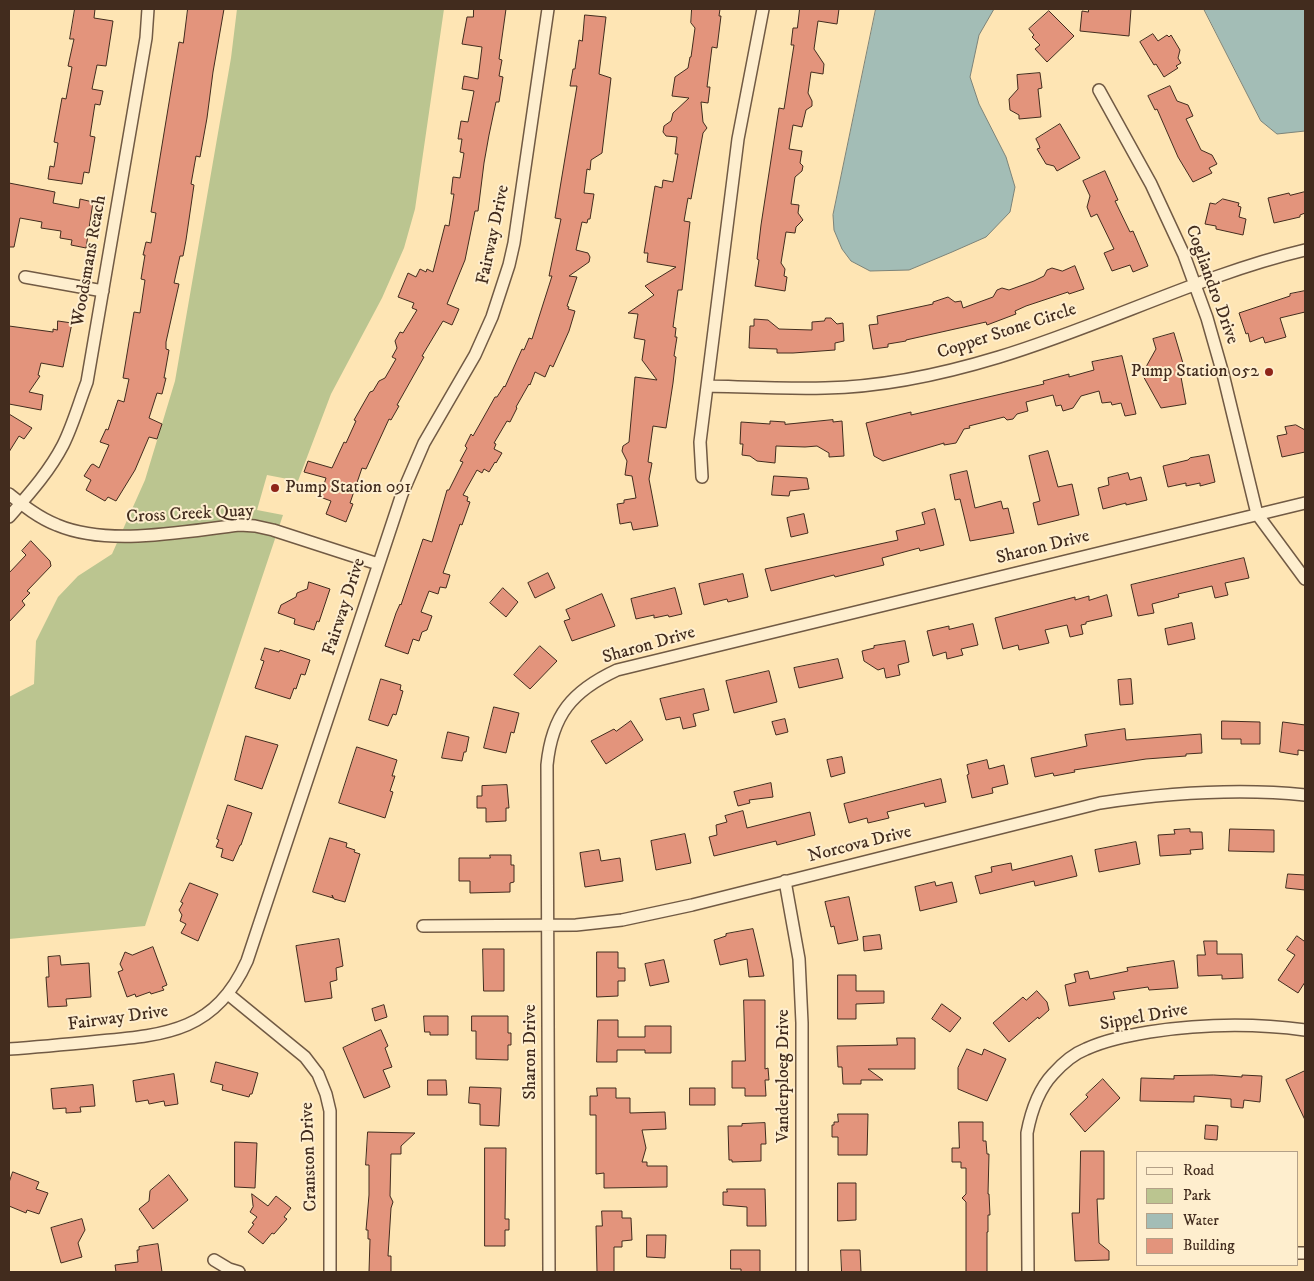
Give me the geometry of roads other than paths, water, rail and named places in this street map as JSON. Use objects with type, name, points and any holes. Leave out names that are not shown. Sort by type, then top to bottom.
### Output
[{"type":"street","name":"Woodsmans Reach","points":[[9,517],[39,482],[62,446],[72,427],[87,382],[146,38],[148,9]]},
{"type":"street","name":"Fairway Drive","points":[[9,1050],[146,1037],[169,1032],[202,1018],[220,1004],[240,977],[411,470],[424,443],[475,355],[492,317],[509,265],[514,244],[548,9]]},
{"type":"street","points":[[702,476],[700,442],[727,221],[738,139],[763,9]]},
{"type":"street","name":"Cogliandro Drive","points":[[1099,90],[1151,184],[1184,255],[1207,318],[1224,374],[1257,514],[1305,579]]},
{"type":"street","name":"Copper Stone Circle","points":[[708,386],[826,388],[880,383],[939,373],[998,358],[1234,271],[1305,250]]},
{"type":"street","points":[[25,277],[103,291]]},
{"type":"street","name":"Cross Creek Quay","points":[[9,494],[33,512],[57,525],[79,532],[104,536],[128,536],[240,525],[255,526],[378,564]]},
{"type":"street","name":"Sharon Drive","points":[[549,1272],[547,766],[548,750],[552,735],[560,716],[572,699],[595,680],[617,670],[1305,503]]},
{"type":"street","name":"Norcova Drive","points":[[423,926],[576,926],[622,920],[785,882],[1100,804],[1150,796],[1209,792],[1243,791],[1305,795]]},
{"type":"street","name":"Vanderploeg Drive","points":[[785,882],[799,959],[802,1023],[802,1272]]},
{"type":"street","name":"Cranston Drive","points":[[228,994],[305,1057],[318,1074],[326,1094],[330,1111],[330,1272]]},
{"type":"street","name":"Sippel Drive","points":[[1028,1272],[1027,1133],[1032,1111],[1042,1090],[1051,1076],[1064,1063],[1085,1049],[1105,1041],[1177,1028],[1241,1024],[1305,1030]]},
{"type":"street","points":[[214,1260],[229,1269],[239,1272]]},
{"type":"water","points":[[876,9],[994,9],[979,35],[970,77],[979,104],[1006,157],[1015,187],[1010,212],[986,237],[909,270],[870,271],[851,261],[842,249],[834,230],[833,215]]},
{"type":"water","points":[[1204,9],[1305,9],[1305,131],[1277,134],[1261,121]]},
{"type":"place","name":"Pump Station 052","points":[[1269,372]]},
{"type":"place","name":"Pump Station 091","points":[[275,488]]}]
